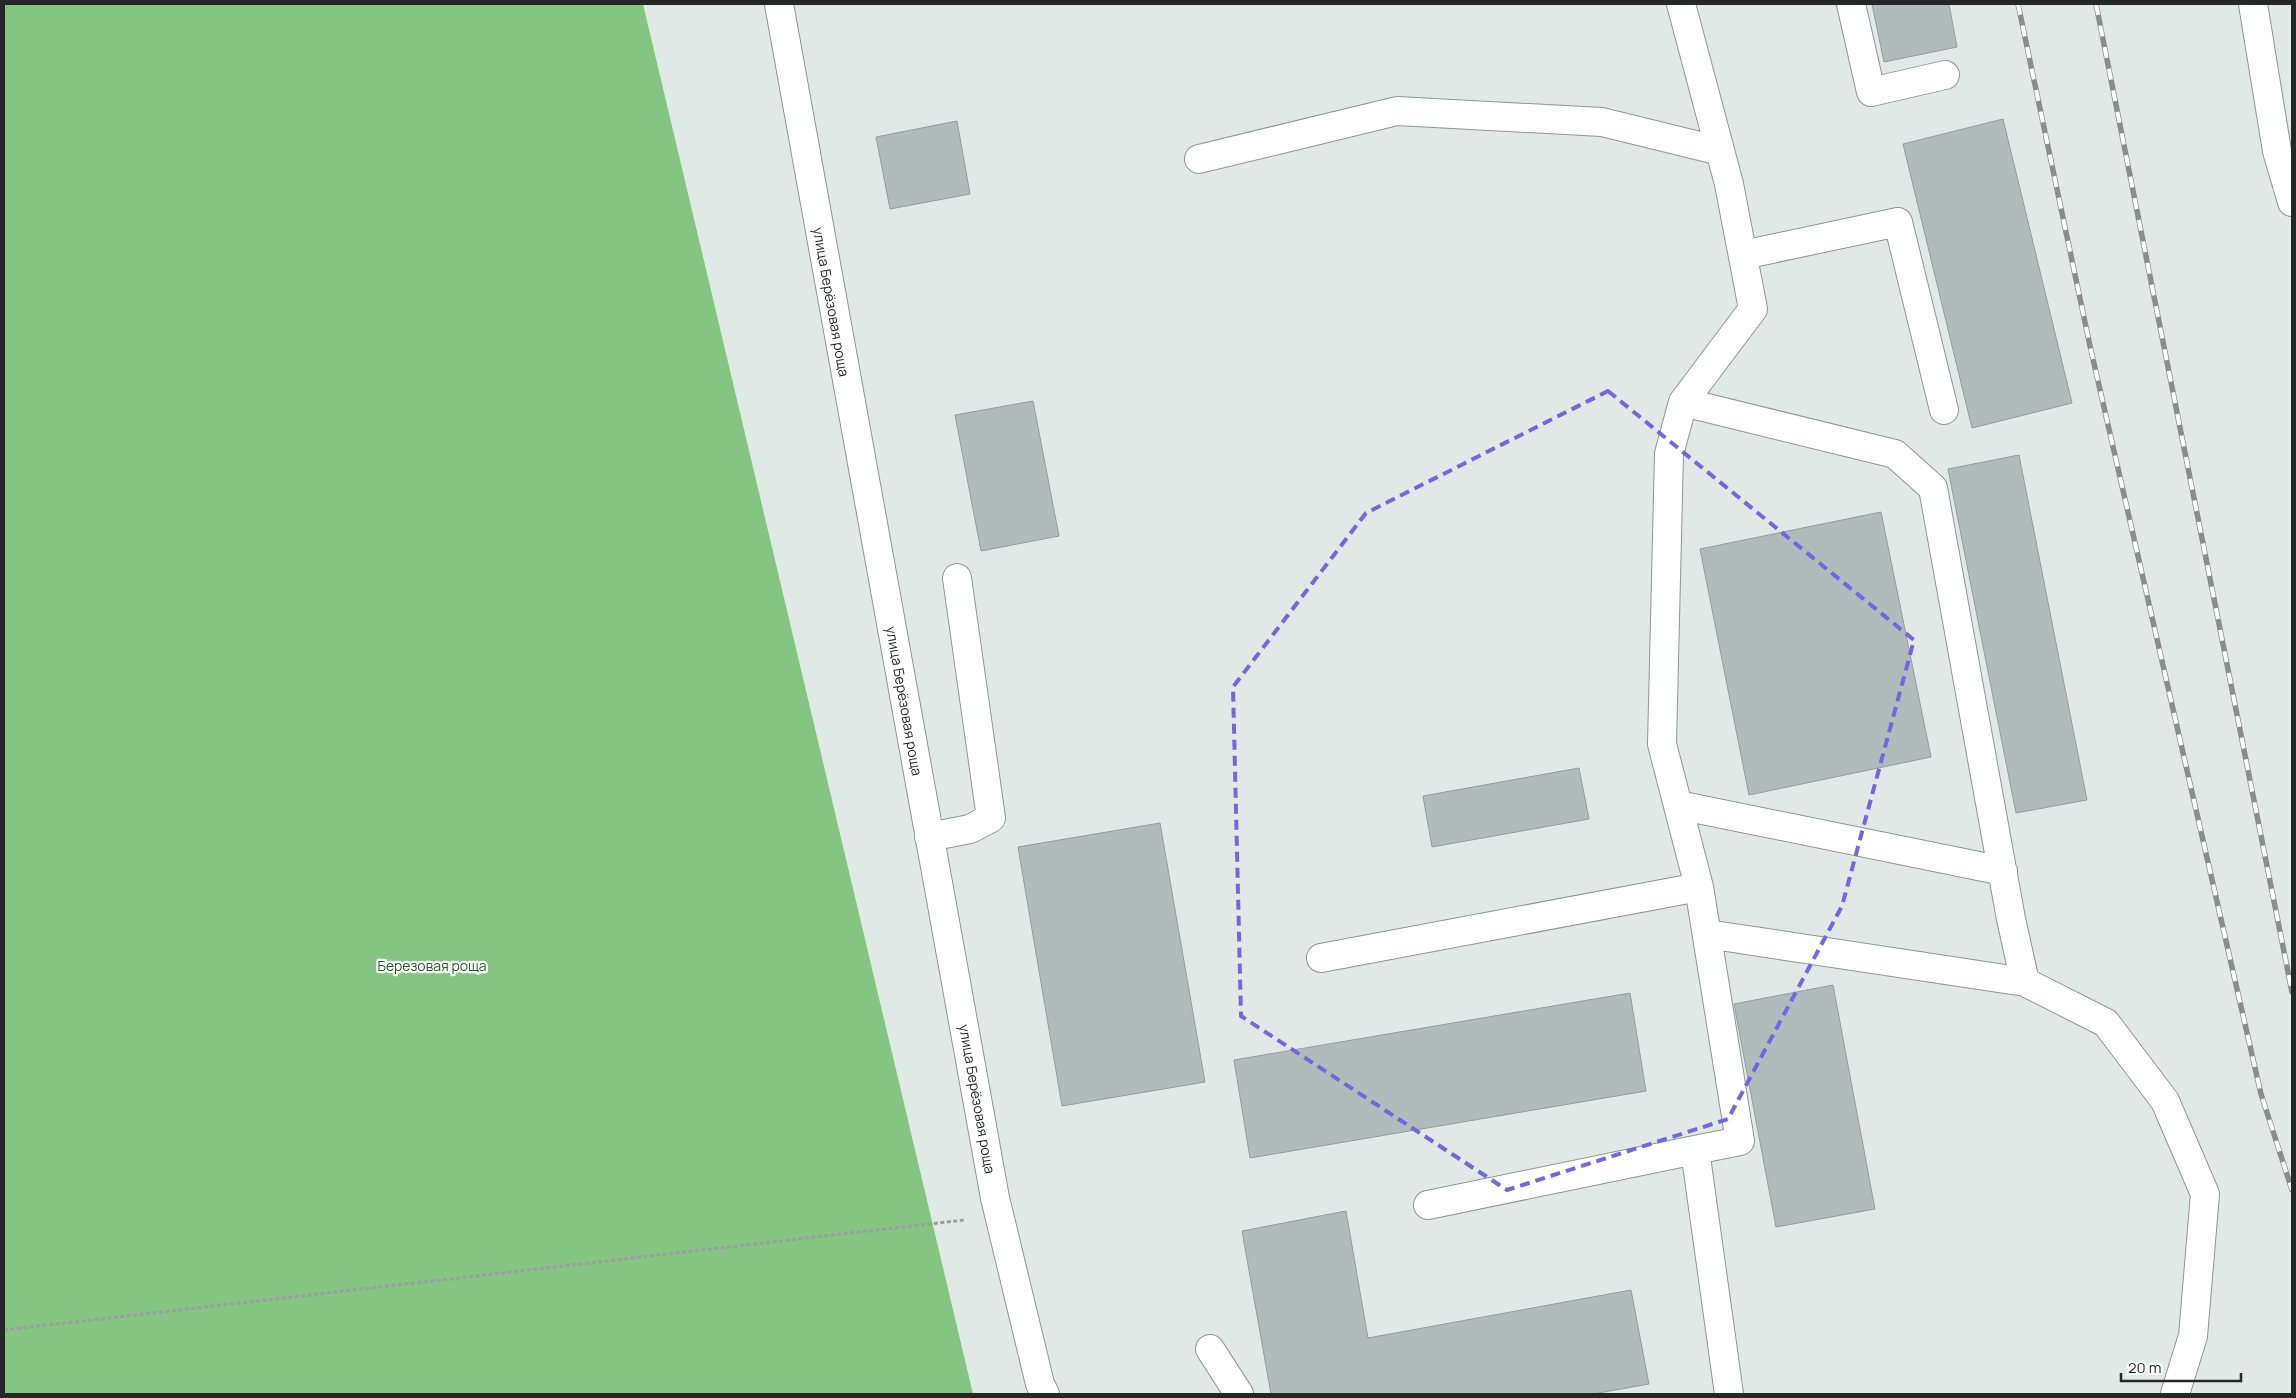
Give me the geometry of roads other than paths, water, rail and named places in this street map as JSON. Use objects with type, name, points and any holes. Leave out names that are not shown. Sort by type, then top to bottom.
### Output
[{"type":"street","name":"улица Берёзовая роща","points":[[779,4],[999,1216],[1040,1384],[1045,1394]]},
{"type":"street","points":[[1428,1205],[1740,1141],[1700,887],[1662,744],[1669,454],[1683,402],[1753,310],[1729,184],[1680,4]]},
{"type":"street","points":[[1851,4],[1871,92],[1945,75]]},
{"type":"street","points":[[2253,4],[2277,151],[2292,202]]},
{"type":"street","points":[[1199,160],[1397,111],[1602,122],[1720,151]]},
{"type":"street","points":[[1743,255],[1898,222],[1944,410]]},
{"type":"street","points":[[1683,402],[1895,454],[1933,488],[2025,982]]},
{"type":"street","points":[[929,837],[970,829],[991,818],[957,578]]},
{"type":"street","points":[[1678,805],[2003,871]]},
{"type":"street","points":[[1321,958],[1700,887]]},
{"type":"street","points":[[1707,934],[2025,982],[2106,1023],[2165,1101],[2206,1194],[2193,1336],[2175,1394]]},
{"type":"street","points":[[1695,1150],[1729,1394]]},
{"type":"street","points":[[1210,1349],[1238,1394]]},
{"type":"railway","points":[[2018,4],[2090,346],[2261,1094],[2292,1190]]},
{"type":"railway","points":[[2096,4],[2292,992]]},
{"type":"park label","name":"Березовая роща","points":[[432,966]]}]
